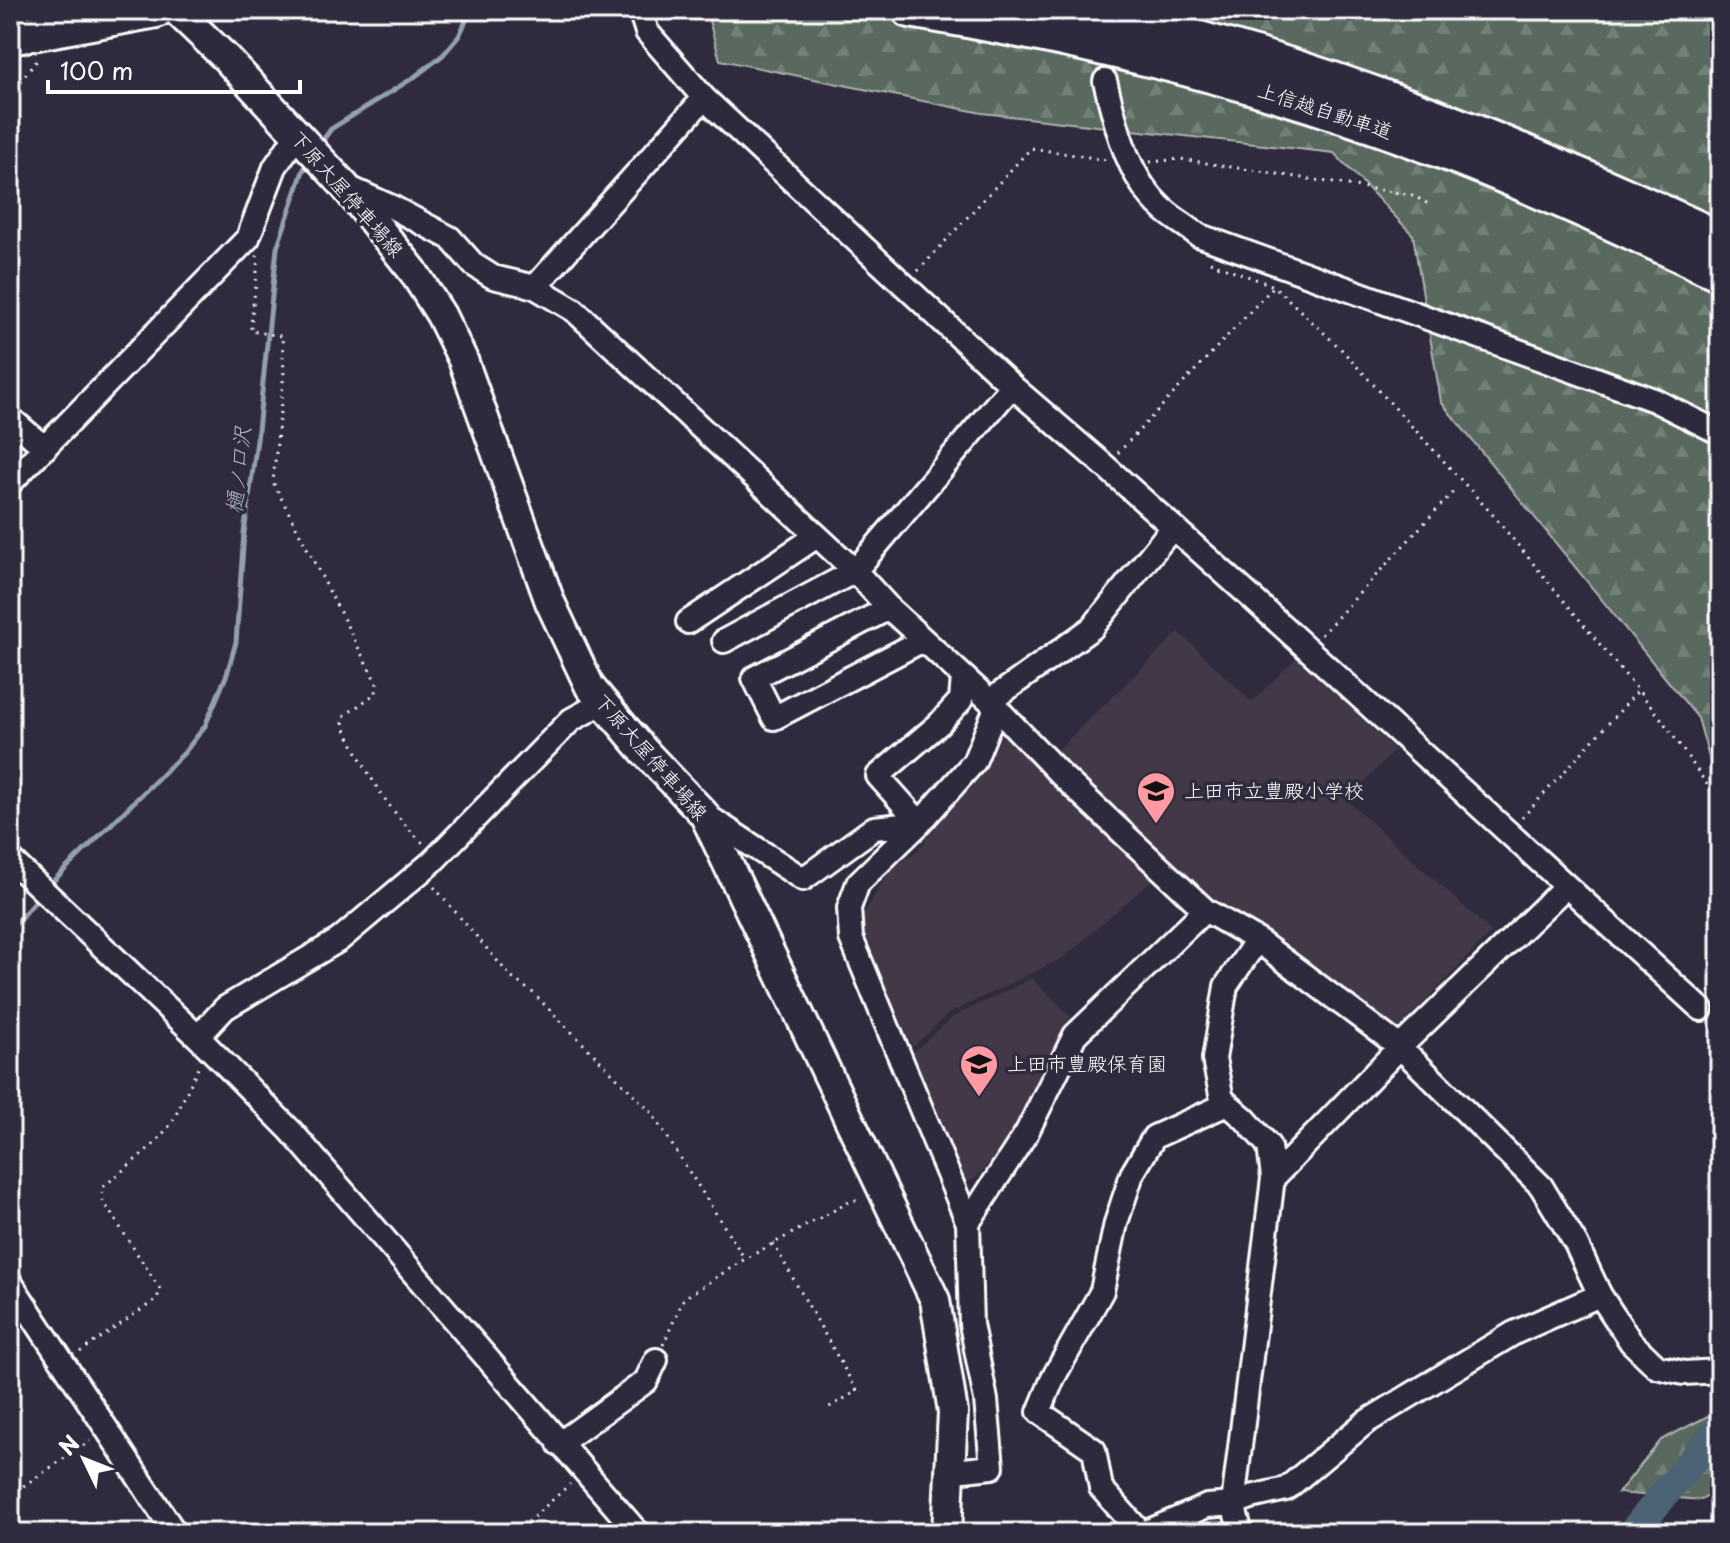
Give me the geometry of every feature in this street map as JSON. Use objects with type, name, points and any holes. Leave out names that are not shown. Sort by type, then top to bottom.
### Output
[{"type":"highway","points":[[10,37],[156,10]]},
{"type":"highway","name":"上信越自動車道","points":[[910,10],[1075,40],[1159,60],[1352,118],[1529,186],[1720,273]]},
{"type":"highway","name":"上信越自動車道","points":[[1076,10],[1179,34],[1360,89],[1541,159],[1720,239]]},
{"type":"main road","name":"下原大屋停車場線","points":[[176,10],[226,58],[344,185],[413,271],[441,315],[463,360],[550,602],[590,687],[704,814],[935,1300],[953,1412],[947,1533]]},
{"type":"street","points":[[640,10],[647,32],[704,98],[1012,386],[1308,649],[1701,1009]]},
{"type":"street","points":[[1105,81],[1116,125],[1135,174],[1161,208],[1198,235],[1654,400],[1720,433]]},
{"type":"street","points":[[535,287],[704,98]]},
{"type":"street","points":[[10,483],[248,238],[275,167],[308,148]]},
{"type":"street","points":[[344,185],[450,238],[474,265],[493,277],[535,287],[574,310],[855,571],[1060,774],[1205,910],[1257,940],[1400,1047],[1541,1186],[1576,1244],[1600,1295],[1631,1342],[1657,1367],[1684,1373],[1720,1371]]},
{"type":"street","points":[[724,641],[855,571],[1012,386]]},
{"type":"street","points":[[10,418],[45,448]]},
{"type":"street","points":[[951,1467],[964,1470],[992,1467],[986,1400],[971,1324],[968,1223],[851,938],[849,908],[858,883],[920,823],[974,762],[993,705],[1092,628],[1173,527]]},
{"type":"street","points":[[688,622],[817,536]]},
{"type":"street","points":[[889,608],[754,678],[774,718],[923,640]]},
{"type":"street","points":[[920,823],[878,776],[939,724],[961,700],[963,677]]},
{"type":"street","points":[[203,1043],[225,1008],[339,940],[429,864],[571,720],[602,703]]},
{"type":"street","points":[[704,814],[803,879],[874,828],[920,823]]},
{"type":"street","points":[[10,859],[291,1131],[638,1533]]},
{"type":"street","points":[[1273,1178],[1400,1047],[1566,886]]},
{"type":"street","points":[[968,1223],[1027,1132],[1075,1035],[1205,910]]},
{"type":"street","points":[[1241,1533],[1233,1504],[1273,1178],[1269,1146],[1222,1099],[1214,1059],[1226,986],[1257,940]]},
{"type":"street","points":[[1227,1104],[1154,1137],[1132,1174],[1120,1211],[1102,1291],[1053,1378],[1039,1412],[1094,1450],[1101,1488],[1142,1533],[1207,1506],[1233,1504],[1286,1489],[1366,1422],[1514,1333],[1600,1295]]},
{"type":"street","points":[[10,1282],[175,1533]]},
{"type":"street","points":[[559,1444],[646,1381],[656,1360]]},
{"type":"path","points":[[10,94],[42,55],[57,27]]},
{"type":"path","points":[[904,286],[1031,148],[1131,163],[1180,159],[1412,195],[1432,206]]},
{"type":"path","points":[[248,238],[257,252],[258,268],[251,305],[251,331],[282,336],[284,372],[273,482],[377,684],[376,693],[344,716],[343,725],[371,780],[397,819],[512,978],[532,992],[651,1112],[745,1259]]},
{"type":"path","points":[[1208,261],[1274,286],[1341,349],[1493,515],[1638,691],[1720,803]]},
{"type":"path","points":[[1105,466],[1274,286]]},
{"type":"path","points":[[1308,649],[1453,492]]},
{"type":"path","points":[[1508,834],[1638,691]]},
{"type":"path","points":[[64,1364],[157,1299],[160,1289],[103,1201],[102,1188],[154,1144],[172,1123],[203,1043]]},
{"type":"path","points":[[656,1360],[683,1300],[773,1243],[851,1201],[860,1198],[866,1201]]},
{"type":"path","points":[[773,1243],[857,1391],[826,1409]]},
{"type":"path","points":[[10,1495],[107,1429]]},
{"type":"path","points":[[516,1533],[584,1472]]},
{"type":"shaded area","name":"上田市立豊殿小学校","points":[[1179,632],[1252,702],[1297,657],[1395,750],[1347,800],[1492,932],[1398,1029],[1261,934],[1169,865],[1063,958],[948,1014],[913,1047],[857,934],[862,916],[890,870],[918,850],[986,763],[1006,730],[1041,766]]},
{"type":"shaded area","name":"上田市豊殿保育園","points":[[1032,978],[1076,1022],[1051,1052],[1007,1143],[976,1178],[961,1186],[912,1053],[953,1017]]},
{"type":"green space","points":[[706,10],[1720,10],[1720,797],[1698,718],[1441,402],[1413,235],[1334,153],[982,113],[720,60]]},
{"type":"green space","points":[[1720,1410],[1720,1489],[1701,1500],[1618,1493],[1661,1440]]},
{"type":"waterway","name":"樋ノ口沢","points":[[320,144],[331,129],[413,78],[443,55],[459,36],[471,10]]},
{"type":"waterway","name":"樋ノ口沢","points":[[48,886],[184,753],[205,726],[227,674],[236,642],[244,533],[277,248],[310,159]]},
{"type":"waterway","name":"樋ノ口沢","points":[[10,930],[39,897]]},
{"type":"waterway","points":[[1632,1533],[1720,1427]]},
{"type":"place","name":"上田市立豊殿小学校","points":[[1156,825]]},
{"type":"place","name":"上田市豊殿保育園","points":[[979,1098]]}]
